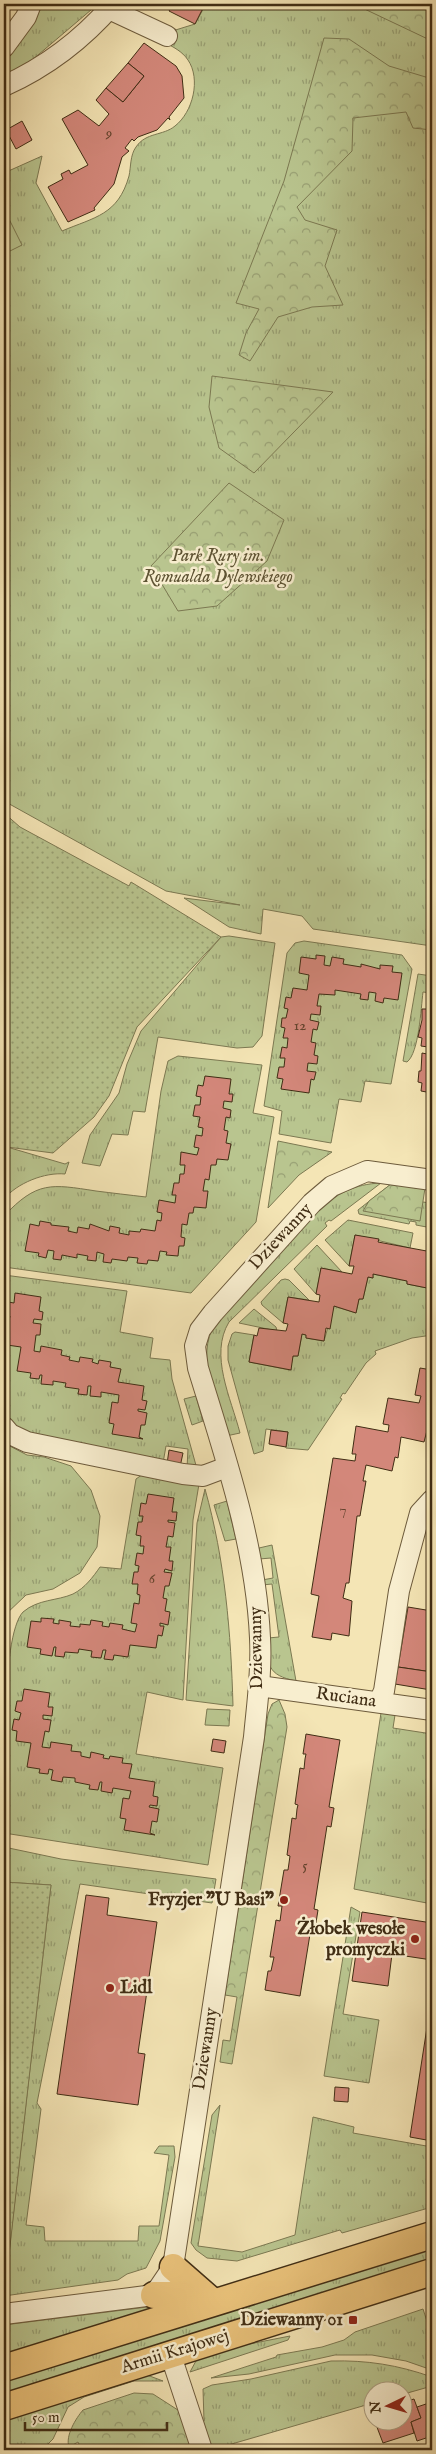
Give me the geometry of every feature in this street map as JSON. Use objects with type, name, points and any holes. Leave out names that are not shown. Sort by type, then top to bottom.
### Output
[{"type":"main road","name":"Armii Krajowej","points":[[4,2368],[432,2235]]},
{"type":"main road","points":[[173,2267],[214,2302]]},
{"type":"main road","name":"Armii Krajowej","points":[[4,2407],[170,2353],[432,2272]]},
{"type":"main road","points":[[154,2295],[175,2295],[214,2302]]},
{"type":"street","points":[[4,47],[26,17],[31,4]]},
{"type":"street","points":[[4,86],[23,77],[57,56],[87,31],[111,6],[167,36]]},
{"type":"street","name":"Dziewanny","points":[[173,2267],[254,1736],[259,1686],[260,1639],[252,1571],[243,1523],[198,1368],[195,1346],[200,1330],[212,1313],[312,1203],[332,1186],[366,1171],[432,1180]]},
{"type":"street","points":[[4,1427],[10,1434],[27,1442],[183,1474],[203,1476],[227,1467]]},
{"type":"street","points":[[379,1702],[384,1691],[399,1590],[420,1513],[432,1500]]},
{"type":"street","name":"Ruciana","points":[[259,1686],[432,1710]]},
{"type":"street","points":[[4,2314],[154,2295],[173,2267]]},
{"type":"street","points":[[170,2353],[202,2450]]},
{"type":"green space","points":[[40,4],[98,4],[18,72],[4,79],[4,56],[29,30]]},
{"type":"green space","name":"Park Rury im. Romualda Dylewskiego","points":[[206,4],[432,4],[432,946],[313,929],[302,916],[263,909],[261,934],[229,927],[184,898],[240,905],[166,891],[4,801],[4,173],[42,156],[36,183],[62,231],[95,218],[112,207],[124,189],[136,147],[150,136],[175,126],[181,120],[190,104],[194,86],[192,68],[183,54],[164,42],[169,32],[195,24]]},
{"type":"green space","points":[[354,4],[432,4],[432,41]]},
{"type":"green space","points":[[324,38],[349,39],[389,66],[429,78],[432,81],[432,130],[413,128],[406,112],[353,118],[352,151],[297,207],[305,220],[337,230],[325,266],[343,305],[312,307],[278,317],[250,361],[239,355],[246,333],[259,309],[236,303],[284,181]]},
{"type":"green space","points":[[4,209],[22,245],[4,254]]},
{"type":"green space","points":[[212,376],[333,392],[254,473],[219,448],[209,407]]},
{"type":"green space","points":[[229,483],[284,520],[267,561],[217,606],[178,611],[151,566]]},
{"type":"green space","points":[[4,813],[20,827],[129,886],[131,882],[221,937],[137,1027],[109,1096],[94,1117],[53,1153],[7,1147],[4,1152]]},
{"type":"green space","points":[[229,936],[275,943],[262,1036],[253,1047],[237,1048],[158,1037],[145,1112],[133,1111],[128,1135],[112,1134],[100,1166],[82,1163],[90,1135],[119,1093],[127,1064],[141,1031],[221,937]]},
{"type":"green space","points":[[304,941],[402,955],[412,969],[391,1084],[365,1081],[361,1102],[339,1099],[331,1143],[279,1134],[282,1111],[264,1106],[287,953],[295,943]]},
{"type":"green space","points":[[418,974],[432,976],[432,993],[423,992],[417,1040],[411,1057],[407,1062],[403,1061]]},
{"type":"green space","points":[[178,1056],[262,1065],[253,1113],[274,1117],[256,1222],[191,1293],[4,1267],[4,1216],[26,1196],[36,1191],[46,1188],[67,1187],[146,1197],[161,1091],[168,1061]]},
{"type":"green space","points":[[278,1141],[332,1152],[299,1175],[268,1208]]},
{"type":"green space","points":[[7,1147],[65,1164],[69,1162],[65,1174],[49,1175],[32,1180],[16,1188],[4,1199],[4,1152]]},
{"type":"green space","points":[[381,1183],[331,1221],[329,1220],[325,1223],[327,1226],[229,1322],[223,1335],[221,1362],[227,1391],[240,1433],[226,1436],[209,1380],[207,1365],[209,1336],[215,1323],[316,1211],[346,1191],[362,1185]]},
{"type":"green space","points":[[391,1184],[423,1202],[430,1203],[432,1190],[432,1228],[416,1225],[416,1222],[410,1221],[409,1224],[359,1214],[358,1210]]},
{"type":"green space","points":[[391,1184],[425,1188],[420,1221],[363,1211],[369,1201]]},
{"type":"green space","points":[[348,1220],[413,1233],[410,1248],[355,1235],[349,1266],[325,1240]]},
{"type":"green space","points":[[317,1245],[342,1272],[321,1268],[316,1294],[294,1269]]},
{"type":"green space","points":[[373,1274],[407,1281],[407,1284],[432,1289],[432,1335],[412,1338],[375,1351],[376,1354],[366,1363],[345,1394],[343,1393],[340,1398],[342,1399],[308,1450],[286,1448],[288,1432],[266,1429],[263,1451],[254,1454],[228,1360],[228,1346],[232,1334],[235,1332],[254,1335],[249,1362],[290,1370],[293,1356],[298,1356],[302,1334],[306,1335],[306,1338],[324,1341],[334,1306],[356,1313],[359,1299],[363,1299],[368,1277],[373,1278]]},
{"type":"green space","points":[[4,1275],[127,1291],[120,1332],[153,1338],[150,1358],[170,1360],[172,1379],[197,1469],[187,1468],[188,1449],[166,1446],[163,1463],[34,1438],[4,1418]]},
{"type":"green space","points":[[281,1280],[289,1280],[309,1300],[288,1297],[283,1323],[261,1302]]},
{"type":"green space","points":[[254,1309],[276,1327],[277,1331],[239,1323]]},
{"type":"green space","points":[[196,1396],[203,1421],[192,1425],[184,1399]]},
{"type":"green space","points":[[4,1443],[27,1455],[44,1457],[71,1466],[91,1490],[100,1516],[97,1547],[80,1573],[53,1589],[26,1595],[4,1616]]},
{"type":"green space","points":[[146,1472],[199,1484],[193,1520],[183,1700],[147,1692],[136,1754],[223,1768],[208,1865],[4,1833],[5,1716],[10,1651],[16,1627],[23,1612],[41,1602],[77,1592],[100,1567],[121,1569],[136,1479]]},
{"type":"green space","points":[[205,1489],[218,1543],[226,1597],[231,1651],[233,1706],[186,1700],[197,1523]]},
{"type":"green space","points":[[227,1501],[236,1539],[225,1541],[214,1505]]},
{"type":"green space","points":[[272,1545],[296,1681],[279,1676],[274,1672],[269,1662],[268,1638],[279,1637],[272,1584],[262,1585],[262,1580],[273,1578],[271,1558],[259,1559],[259,1548]]},
{"type":"green space","points":[[279,1700],[285,1714],[287,1727],[232,2064],[220,2062],[223,2040],[230,2041],[237,1997],[225,1995],[268,1714],[272,1704]]},
{"type":"green space","points":[[207,1709],[230,1710],[229,1726],[205,1725]]},
{"type":"green space","points":[[381,1713],[395,1715],[393,1728],[432,1734],[432,1904],[354,1889]]},
{"type":"green space","points":[[4,1847],[61,1859],[216,1879],[212,1903],[80,1884],[37,2103],[41,2109],[26,2225],[44,2227],[45,2241],[138,2241],[139,2226],[159,2226],[169,2155],[154,2153],[159,2146],[174,2146],[175,2157],[160,2241],[146,2268],[127,2274],[118,2280],[4,2296],[51,1885],[4,1882]]},
{"type":"green space","points":[[4,1882],[51,1885],[6,2281],[4,2281]]},
{"type":"green space","points":[[351,1907],[360,1912],[343,2014],[379,2020],[369,2083],[324,2076]]},
{"type":"green space","points":[[220,2105],[198,2246],[242,2252],[295,2235],[313,2117],[354,2127],[353,2133],[432,2147],[432,2207],[342,2233],[340,2230],[237,2261],[207,2258],[196,2250],[191,2243],[212,2115]]},
{"type":"green space","points":[[432,2246],[432,2261],[4,2396],[4,2381]]},
{"type":"green space","points":[[163,2305],[4,2357],[4,2325]]},
{"type":"green space","points":[[423,2309],[432,2337],[432,2370],[406,2361],[372,2355],[335,2355],[249,2374],[211,2378],[276,2357],[277,2355],[322,2347],[344,2340],[355,2332]]},
{"type":"green space","points":[[290,2336],[288,2340],[190,2372],[197,2359],[224,2349]]},
{"type":"green space","points":[[331,2361],[357,2361],[407,2369],[432,2377],[432,2386],[414,2391],[414,2382],[364,2382],[364,2406],[211,2450],[202,2421],[204,2421],[203,2389],[212,2385],[251,2379]]},
{"type":"green space","points":[[147,2375],[163,2381],[134,2381],[84,2397],[68,2407],[53,2439],[45,2447],[35,2450],[4,2450],[4,2419]]},
{"type":"green space","points":[[134,2393],[153,2394],[181,2412],[193,2450],[82,2450],[78,2442],[69,2447],[70,2433],[74,2422],[83,2410]]},
{"type":"building","points":[[173,4],[205,4],[195,24],[169,11]]},
{"type":"building","points":[[144,43],[176,66],[182,76],[184,98],[169,117],[170,120],[168,118],[157,130],[138,137],[134,141],[132,139],[125,148],[129,151],[122,157],[114,184],[94,208],[95,210],[68,222],[48,187],[63,179],[61,174],[69,170],[71,174],[88,165],[62,119],[78,110],[99,126],[109,114],[96,100],[106,88],[123,102],[144,76],[128,63]]},
{"type":"building","points":[[128,63],[144,76],[123,102],[106,88]]},
{"type":"building","points":[[22,121],[32,140],[16,149],[6,130]]},
{"type":"building","points":[[316,955],[325,956],[324,965],[330,966],[332,957],[344,959],[343,964],[361,967],[361,964],[380,969],[380,965],[393,966],[392,972],[402,973],[398,1000],[384,998],[383,1003],[375,1001],[376,993],[369,992],[368,1000],[360,999],[361,994],[335,990],[335,995],[319,994],[317,1006],[321,1006],[320,1015],[311,1014],[310,1020],[319,1022],[317,1030],[313,1029],[311,1042],[316,1043],[314,1055],[318,1056],[317,1064],[308,1063],[307,1071],[316,1072],[314,1080],[311,1079],[309,1093],[281,1089],[283,1079],[277,1078],[279,1067],[284,1067],[285,1058],[280,1058],[282,1047],[287,1048],[288,1038],[283,1038],[285,1028],[281,1027],[282,1018],[286,1018],[288,1009],[284,1008],[286,997],[291,998],[293,988],[307,990],[309,975],[299,973],[301,957],[316,959]]},
{"type":"building","points":[[428,1001],[432,1002],[432,1093],[421,1091],[422,1083],[418,1082],[422,1053],[427,1054],[428,1047],[421,1046],[422,1038],[418,1037],[422,1020],[422,1009],[427,1009]]},
{"type":"building","points":[[205,1076],[231,1079],[229,1094],[233,1094],[232,1102],[224,1101],[223,1108],[231,1110],[230,1118],[226,1117],[224,1130],[228,1131],[226,1143],[231,1144],[228,1160],[217,1159],[216,1165],[211,1165],[209,1180],[205,1179],[203,1191],[208,1191],[206,1208],[194,1207],[193,1213],[189,1213],[187,1225],[182,1224],[181,1237],[185,1238],[184,1246],[179,1246],[178,1256],[166,1255],[167,1252],[160,1251],[158,1261],[148,1260],[147,1264],[137,1263],[138,1258],[128,1257],[127,1261],[112,1259],[111,1263],[103,1262],[104,1254],[97,1252],[96,1261],[87,1260],[88,1256],[77,1254],[77,1258],[62,1255],[61,1260],[53,1259],[54,1251],[48,1250],[46,1258],[38,1256],[39,1253],[25,1251],[30,1224],[39,1226],[40,1221],[51,1223],[51,1225],[69,1227],[68,1231],[77,1233],[78,1227],[89,1229],[90,1224],[109,1231],[110,1226],[120,1228],[119,1233],[129,1235],[129,1231],[140,1232],[141,1229],[155,1231],[157,1220],[161,1221],[162,1213],[157,1212],[159,1200],[175,1203],[176,1195],[172,1195],[174,1183],[179,1183],[180,1174],[184,1174],[185,1165],[180,1165],[181,1152],[197,1155],[199,1148],[194,1147],[196,1135],[202,1136],[203,1128],[198,1127],[200,1117],[193,1116],[195,1105],[200,1105],[201,1097],[196,1096],[198,1085],[203,1086]]},
{"type":"building","points":[[355,1235],[379,1239],[378,1242],[432,1252],[432,1289],[407,1284],[407,1281],[373,1274],[373,1278],[368,1277],[363,1299],[359,1299],[356,1313],[334,1306],[330,1329],[326,1328],[324,1341],[306,1338],[306,1335],[302,1334],[298,1356],[293,1356],[291,1370],[249,1362],[254,1335],[257,1336],[259,1328],[286,1331],[288,1324],[283,1323],[288,1297],[319,1302],[320,1295],[316,1294],[321,1268],[352,1274],[354,1266],[349,1266]]},
{"type":"building","points":[[15,1293],[41,1297],[39,1311],[43,1312],[42,1320],[34,1319],[33,1323],[41,1324],[40,1335],[36,1335],[34,1351],[40,1352],[41,1346],[62,1350],[61,1355],[70,1357],[69,1360],[79,1362],[80,1357],[93,1359],[92,1362],[98,1364],[99,1360],[111,1362],[110,1367],[121,1369],[118,1382],[144,1386],[142,1400],[147,1401],[145,1410],[138,1409],[138,1411],[147,1413],[145,1425],[141,1425],[139,1437],[143,1439],[112,1434],[114,1424],[109,1423],[112,1402],[118,1403],[119,1395],[101,1392],[101,1397],[90,1396],[91,1386],[88,1386],[87,1395],[78,1394],[79,1389],[65,1387],[66,1383],[53,1381],[53,1385],[41,1384],[42,1375],[40,1375],[39,1379],[30,1378],[31,1373],[17,1371],[21,1347],[7,1345],[8,1334],[4,1334],[5,1321],[9,1321],[10,1316],[6,1316],[8,1302],[14,1303]]},
{"type":"building","points":[[420,1368],[432,1370],[432,1411],[424,1442],[401,1437],[398,1458],[395,1457],[392,1471],[366,1465],[363,1481],[366,1481],[360,1516],[357,1516],[349,1583],[346,1583],[343,1598],[352,1601],[349,1636],[332,1633],[331,1640],[312,1637],[319,1596],[311,1594],[333,1458],[355,1461],[356,1454],[352,1454],[356,1426],[388,1432],[389,1425],[383,1424],[388,1398],[419,1403],[421,1396],[415,1395]]},
{"type":"building","points":[[271,1430],[288,1432],[286,1447],[269,1444]]},
{"type":"building","points":[[169,1450],[183,1453],[180,1467],[167,1464]]},
{"type":"building","points":[[148,1494],[174,1498],[172,1512],[177,1512],[176,1521],[168,1520],[168,1522],[175,1523],[173,1537],[168,1536],[166,1547],[171,1547],[169,1561],[173,1561],[172,1571],[165,1569],[164,1572],[172,1573],[169,1586],[165,1586],[163,1598],[167,1599],[165,1611],[170,1612],[168,1625],[160,1623],[160,1626],[164,1626],[162,1636],[158,1635],[156,1648],[130,1645],[128,1657],[114,1655],[113,1660],[104,1659],[106,1650],[103,1650],[101,1658],[91,1657],[92,1651],[79,1649],[78,1653],[65,1652],[64,1657],[55,1656],[56,1647],[54,1647],[52,1656],[40,1654],[41,1649],[27,1647],[31,1621],[41,1622],[41,1618],[54,1619],[53,1623],[59,1624],[59,1620],[71,1622],[70,1626],[80,1627],[80,1624],[90,1625],[91,1620],[103,1622],[102,1626],[109,1627],[110,1623],[123,1625],[122,1629],[135,1632],[137,1624],[131,1623],[134,1603],[139,1604],[140,1595],[137,1594],[138,1584],[132,1584],[134,1572],[138,1572],[139,1566],[135,1565],[137,1553],[143,1554],[144,1546],[140,1546],[141,1536],[136,1535],[138,1522],[142,1522],[143,1516],[139,1516],[141,1503],[146,1504]]},
{"type":"building","points":[[408,1607],[432,1611],[432,1672],[398,1667]]},
{"type":"building","points":[[398,1667],[432,1672],[431,1690],[395,1684]]},
{"type":"building","points":[[24,1689],[50,1693],[48,1707],[53,1707],[52,1716],[43,1715],[43,1719],[51,1720],[49,1732],[45,1731],[42,1747],[50,1748],[51,1742],[72,1745],[71,1751],[81,1752],[81,1756],[90,1758],[91,1752],[104,1755],[103,1758],[109,1759],[110,1756],[123,1758],[122,1763],[132,1764],[129,1778],[155,1782],[153,1796],[158,1797],[157,1806],[150,1805],[149,1807],[159,1809],[157,1822],[152,1821],[150,1833],[155,1835],[124,1830],[126,1819],[120,1818],[123,1798],[129,1799],[131,1791],[113,1788],[112,1793],[101,1791],[102,1782],[100,1782],[98,1790],[89,1789],[90,1785],[75,1782],[75,1778],[63,1777],[62,1782],[51,1780],[53,1770],[49,1769],[48,1774],[39,1773],[40,1769],[27,1767],[31,1743],[16,1741],[17,1731],[12,1730],[14,1719],[19,1720],[21,1713],[15,1711],[17,1701],[22,1701]]},
{"type":"building","points":[[306,1734],[340,1740],[329,1807],[334,1808],[331,1827],[327,1826],[314,1909],[318,1910],[315,1929],[311,1928],[300,1996],[265,1990],[268,1971],[271,1971],[274,1957],[270,1957],[276,1920],[280,1921],[282,1906],[278,1906],[284,1870],[288,1870],[290,1856],[287,1855],[292,1818],[296,1819],[298,1805],[295,1804],[300,1768],[304,1769],[306,1754],[303,1754]]},
{"type":"building","points":[[213,1739],[226,1741],[224,1753],[211,1751]]},
{"type":"building","name":"Lidl","points":[[86,1895],[109,1898],[107,1915],[157,1922],[138,2053],[145,2054],[138,2105],[57,2094]]},
{"type":"building","points":[[362,1912],[432,1923],[432,1960],[392,1954],[388,1986],[352,1981]]},
{"type":"building","points":[[430,2008],[432,2009],[432,2141],[410,2137]]},
{"type":"building","points":[[335,2087],[349,2088],[348,2102],[334,2101]]},
{"type":"building","points":[[414,2399],[421,2418],[414,2421]]},
{"type":"building","points":[[432,2402],[432,2436],[417,2441],[414,2432],[414,2421],[421,2418],[417,2407]]},
{"type":"building","points":[[379,2432],[414,2432],[414,2433],[383,2443]]},
{"type":"place","name":"Fryzjer \"U Basi\"","points":[[284,1900]]},
{"type":"place","name":"Żłobek wesołe promyczki","points":[[415,1939]]},
{"type":"place","name":"Lidl","points":[[110,1988]]},
{"type":"place","name":"Dziewanny 01","points":[[353,2320]]}]
